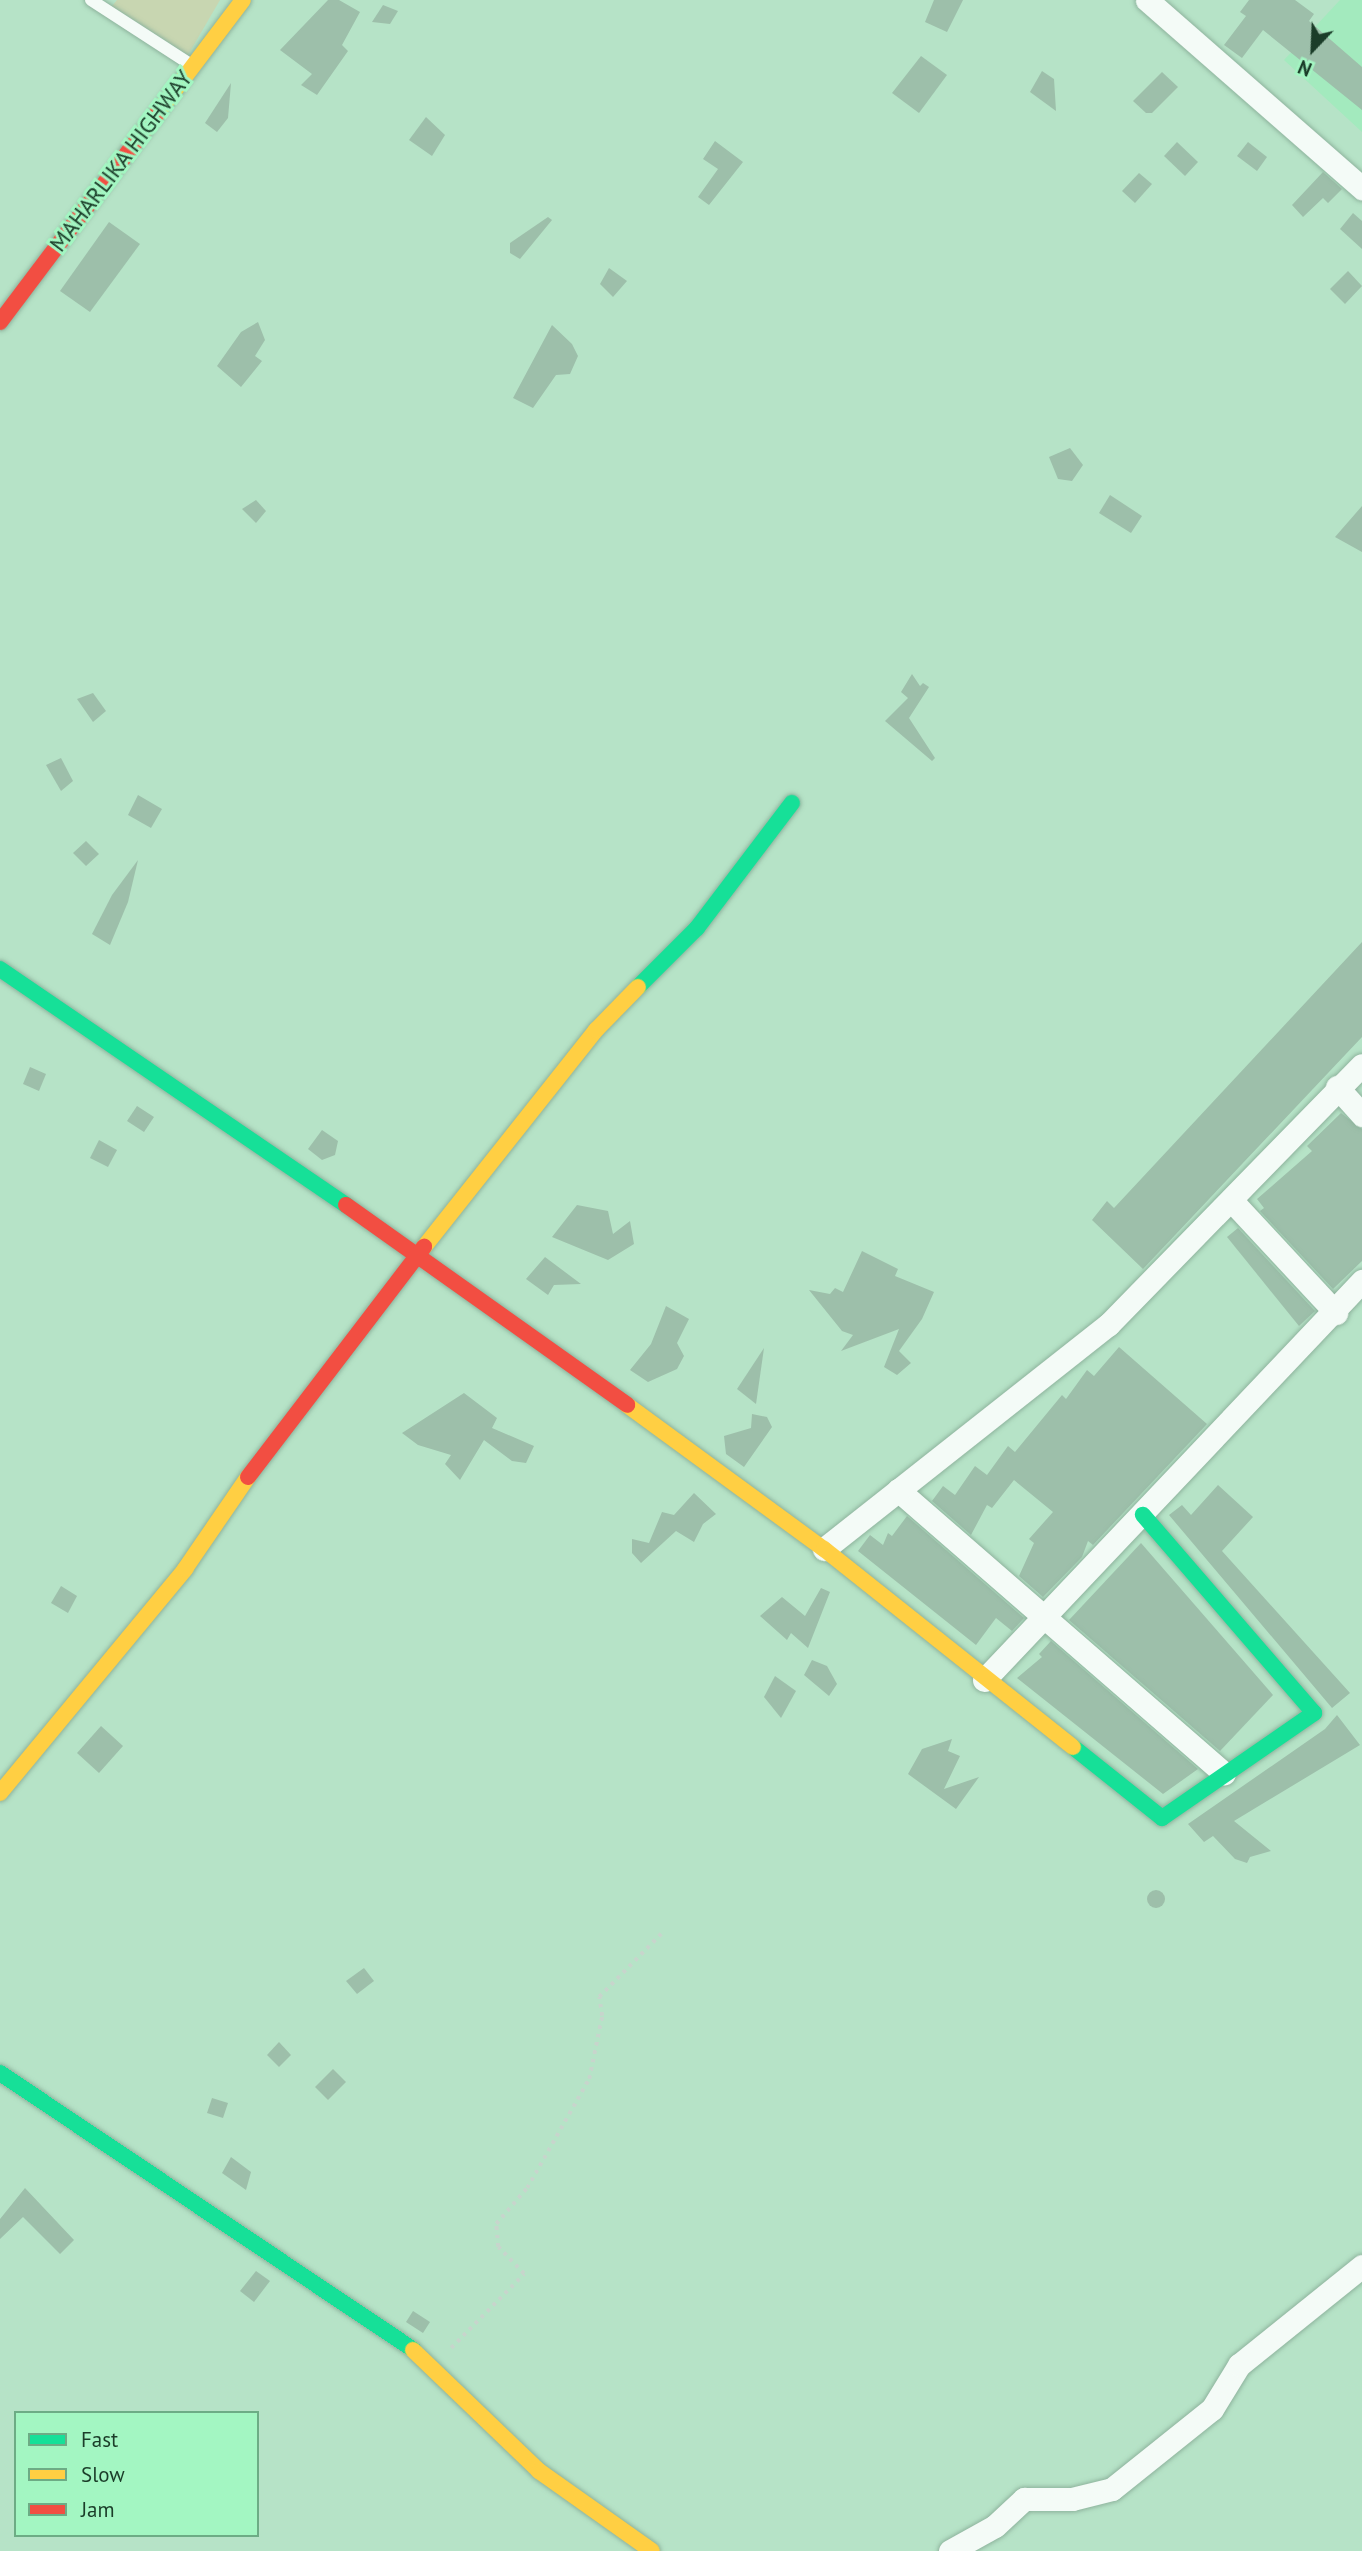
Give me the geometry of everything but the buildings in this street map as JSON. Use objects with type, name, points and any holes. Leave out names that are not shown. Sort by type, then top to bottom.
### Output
[{"type":"main road","name":"MAHARLIKA HIGHWAY","points":[[0,323],[243,0]]},
{"type":"main road","points":[[0,1793],[185,1569],[283,1426],[596,1030],[697,928],[792,803]]},
{"type":"main road","points":[[0,969],[420,1255],[824,1549],[984,1680],[1162,1818],[1314,1713],[1143,1515]]},
{"type":"main road","points":[[0,2073],[415,2351],[539,2471],[652,2551]]},
{"type":"street","points":[[1147,0],[1362,188]]},
{"type":"street","points":[[824,1549],[1108,1325],[1362,1065]]},
{"type":"street","points":[[1338,1087],[1362,1115]]},
{"type":"street","points":[[1232,1200],[1336,1313]]},
{"type":"street","points":[[984,1680],[1041,1617],[1143,1515],[1336,1313],[1362,1281]]},
{"type":"street","points":[[898,1490],[1041,1617],[1224,1773]]},
{"type":"street","points":[[950,2551],[995,2526],[1024,2499],[1072,2499],[1112,2489],[1212,2409],[1239,2365],[1362,2266]]},
{"type":"lane","points":[[91,0],[193,66]]},
{"type":"path","points":[[431,2367],[524,2274],[498,2247],[496,2224],[527,2188],[589,2079],[602,2016],[599,1997],[662,1933]]},
{"type":"shaded area","points":[[117,0],[220,0],[188,55],[112,6]]},
{"type":"shaded area","points":[[1340,0],[1362,0],[1362,132],[1284,60]]},
{"type":"traffic: fast","points":[[638,987],[697,928],[792,803]]},
{"type":"traffic: fast","points":[[0,969],[346,1205]]},
{"type":"traffic: fast","points":[[1073,1747],[1162,1818],[1314,1713],[1143,1515]]},
{"type":"traffic: fast","points":[[0,2073],[413,2350]]},
{"type":"traffic: slow","points":[[156,115],[243,0]]},
{"type":"traffic: slow","points":[[424,1247],[596,1030],[638,987]]},
{"type":"traffic: slow","points":[[627,1405],[824,1549],[1073,1747]]},
{"type":"traffic: slow","points":[[0,1793],[185,1569],[248,1477]]},
{"type":"traffic: slow","points":[[413,2350],[539,2471],[652,2551]]},
{"type":"traffic: jam","points":[[0,322],[156,115]]},
{"type":"traffic: jam","points":[[346,1205],[627,1405]]},
{"type":"traffic: jam","points":[[248,1477],[424,1247]]}]
